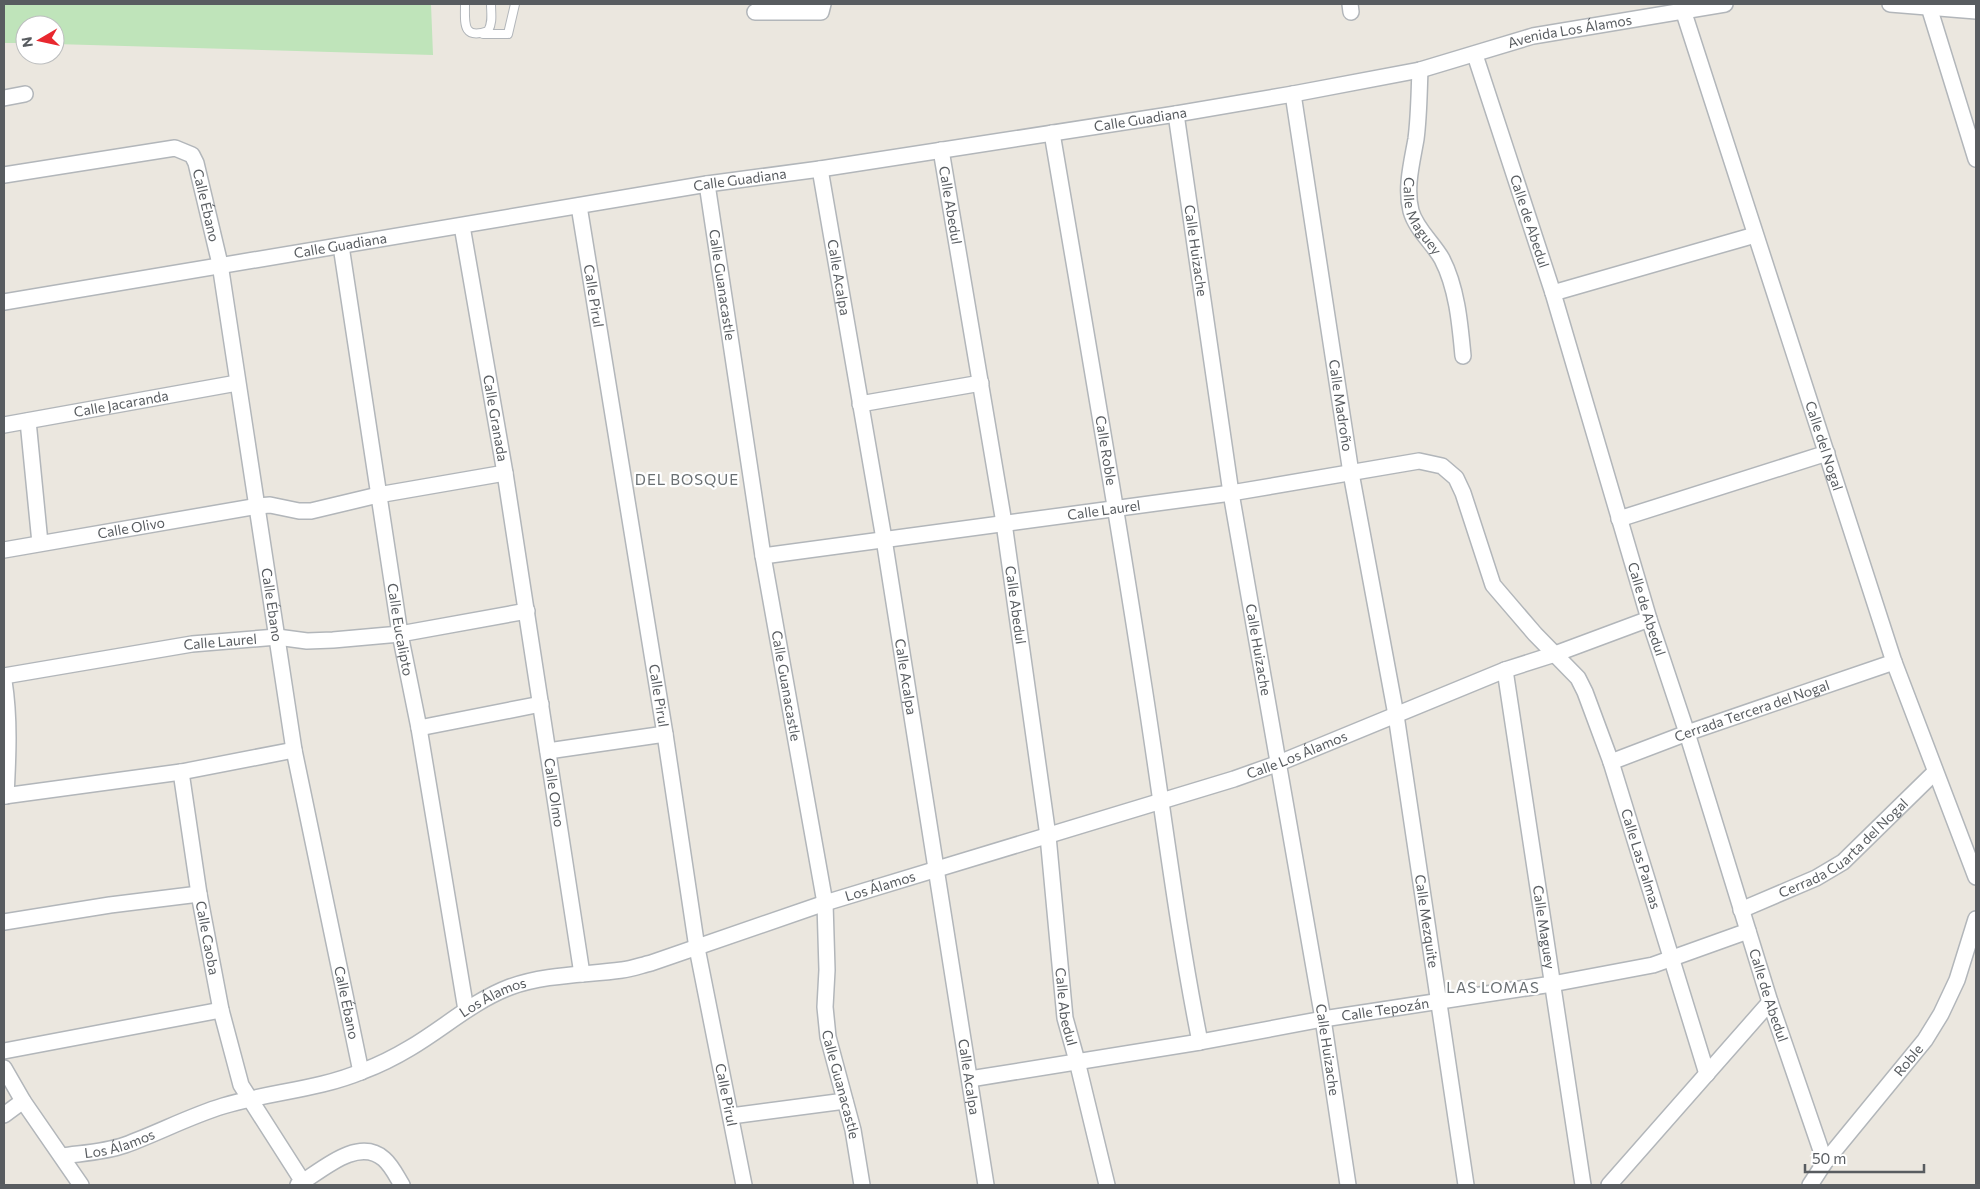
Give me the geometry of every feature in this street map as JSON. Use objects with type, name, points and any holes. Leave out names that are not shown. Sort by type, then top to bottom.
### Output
[{"type":"street","points":[[754,12],[821,12],[823,4]]},
{"type":"street","name":"Avenida Los Álamos","points":[[1475,55],[1534,36],[1725,4]]},
{"type":"street","points":[[1890,4],[1976,11]]},
{"type":"street","points":[[1929,7],[1976,159]]},
{"type":"street","name":"Calle del Nogal","points":[[1683,10],[1894,662],[1976,877]]},
{"type":"street","name":"Calle Guadiana","points":[[4,302],[220,264],[341,246],[707,184],[820,169],[1176,114],[1420,70],[1475,55]]},
{"type":"street","name":"Calle de Abedul","points":[[1475,55],[1553,293],[1649,619],[1687,733],[1770,1002],[1825,1162]]},
{"type":"street","name":"Calle Maguey","points":[[1420,70],[1416,138],[1409,178],[1411,210],[1415,223],[1442,260],[1453,289],[1463,356]]},
{"type":"street","points":[[4,98],[25,94]]},
{"type":"street","name":"Calle Madroño","points":[[1293,94],[1351,473],[1396,715]]},
{"type":"street","name":"Calle Huizache","points":[[1176,114],[1231,493],[1323,1019],[1348,1185]]},
{"type":"street","name":"Calle Roble","points":[[1052,133],[1116,508],[1162,800],[1186,973],[1200,1042]]},
{"type":"street","name":"Calle Ébano","points":[[4,175],[175,148],[192,155],[196,163],[220,264],[294,750],[361,1072]]},
{"type":"street","name":"Calle Abedul","points":[[941,150],[1004,523],[1048,836],[1065,1018],[1107,1185]]},
{"type":"street","name":"Calle Acalpa","points":[[820,169],[884,539],[986,1185]]},
{"type":"street","name":"Calle Guanacastle","points":[[707,184],[763,556],[825,903],[827,970],[825,1007],[828,1037],[853,1130],[862,1185]]},
{"type":"street","name":"Calle Pirul","points":[[579,206],[697,948],[732,1116],[744,1185]]},
{"type":"street","name":"Calle Granada","points":[[462,226],[527,611]]},
{"type":"street","points":[[1553,293],[1755,235]]},
{"type":"street","name":"Calle Eucalipto","points":[[341,246],[400,634],[419,728],[466,1010]]},
{"type":"street","name":"Calle Jacaranda","points":[[4,425],[237,383]]},
{"type":"street","points":[[860,404],[981,384]]},
{"type":"street","points":[[28,421],[40,543]]},
{"type":"street","points":[[1619,519],[1827,453]]},
{"type":"street","name":"Calle Laurel","points":[[763,556],[1231,493],[1419,461],[1433,462],[1442,466],[1456,478],[1493,585],[1555,654]]},
{"type":"street","name":"Calle Olivo","points":[[4,550],[258,506],[270,505],[288,509],[312,510],[378,495],[505,473]]},
{"type":"street","name":"Calle Laurel","points":[[4,676],[192,644],[277,638],[306,641],[333,640],[400,634],[527,611]]},
{"type":"street","name":"Calle Olmo","points":[[527,611],[582,974]]},
{"type":"street","name":"Calle Los Álamos","points":[[937,868],[1048,836],[1279,763],[1505,670],[1555,654],[1649,619]]},
{"type":"street","name":"Calle Las Palmas","points":[[1555,654],[1578,678],[1611,762],[1707,1074]]},
{"type":"street","name":"Cerrada Tercera del Nogal","points":[[1611,762],[1687,733],[1894,662]]},
{"type":"street","name":"Calle Maguey","points":[[1505,670],[1583,1185]]},
{"type":"street","points":[[4,681],[8,732],[5,796],[181,772],[294,750]]},
{"type":"street","points":[[419,728],[541,704]]},
{"type":"street","name":"Calle Mezquite","points":[[1396,715],[1466,1185]]},
{"type":"street","points":[[548,751],[664,734]]},
{"type":"street","name":"Calle Caoba","points":[[181,772],[199,894],[221,1010],[241,1085],[300,1184]]},
{"type":"street","name":"Cerrada Cuarta del Nogal","points":[[1741,910],[1816,878],[1843,862],[1935,772]]},
{"type":"street","name":"Los Álamos","points":[[62,1156],[99,1151],[123,1145],[212,1110],[248,1099],[308,1088],[361,1072],[410,1048],[466,1010],[511,987],[528,982],[624,970],[697,948],[825,903],[937,868]]},
{"type":"street","points":[[4,922],[110,905],[199,894]]},
{"type":"street","name":"Roble","points":[[1810,1185],[1825,1162],[1925,1040],[1941,1014],[1957,980],[1976,919]]},
{"type":"street","name":"Calle Tepozán","points":[[970,1079],[1200,1042],[1323,1019],[1552,984],[1653,965],[1748,931]]},
{"type":"street","points":[[1609,1185],[1770,1002]]},
{"type":"street","points":[[4,1051],[221,1010]]},
{"type":"street","points":[[4,1068],[23,1101],[81,1185]]},
{"type":"street","points":[[4,1115],[23,1101]]},
{"type":"street","points":[[732,1116],[845,1101]]},
{"type":"street","points":[[300,1184],[350,1153],[362,1151],[384,1159],[402,1185]]},
{"type":"lane","points":[[465,4],[466,28],[475,34],[508,34],[515,4]]},
{"type":"lane","points":[[480,34],[488,31],[492,22],[491,4]]},
{"type":"green space","points":[[4,4],[431,4],[433,55],[65,44],[65,15],[15,15],[15,43],[4,43]]},
{"type":"district","name":"DEL BOSQUE","points":[[687,480]]},
{"type":"district","name":"LAS LOMAS","points":[[1493,988]]}]
